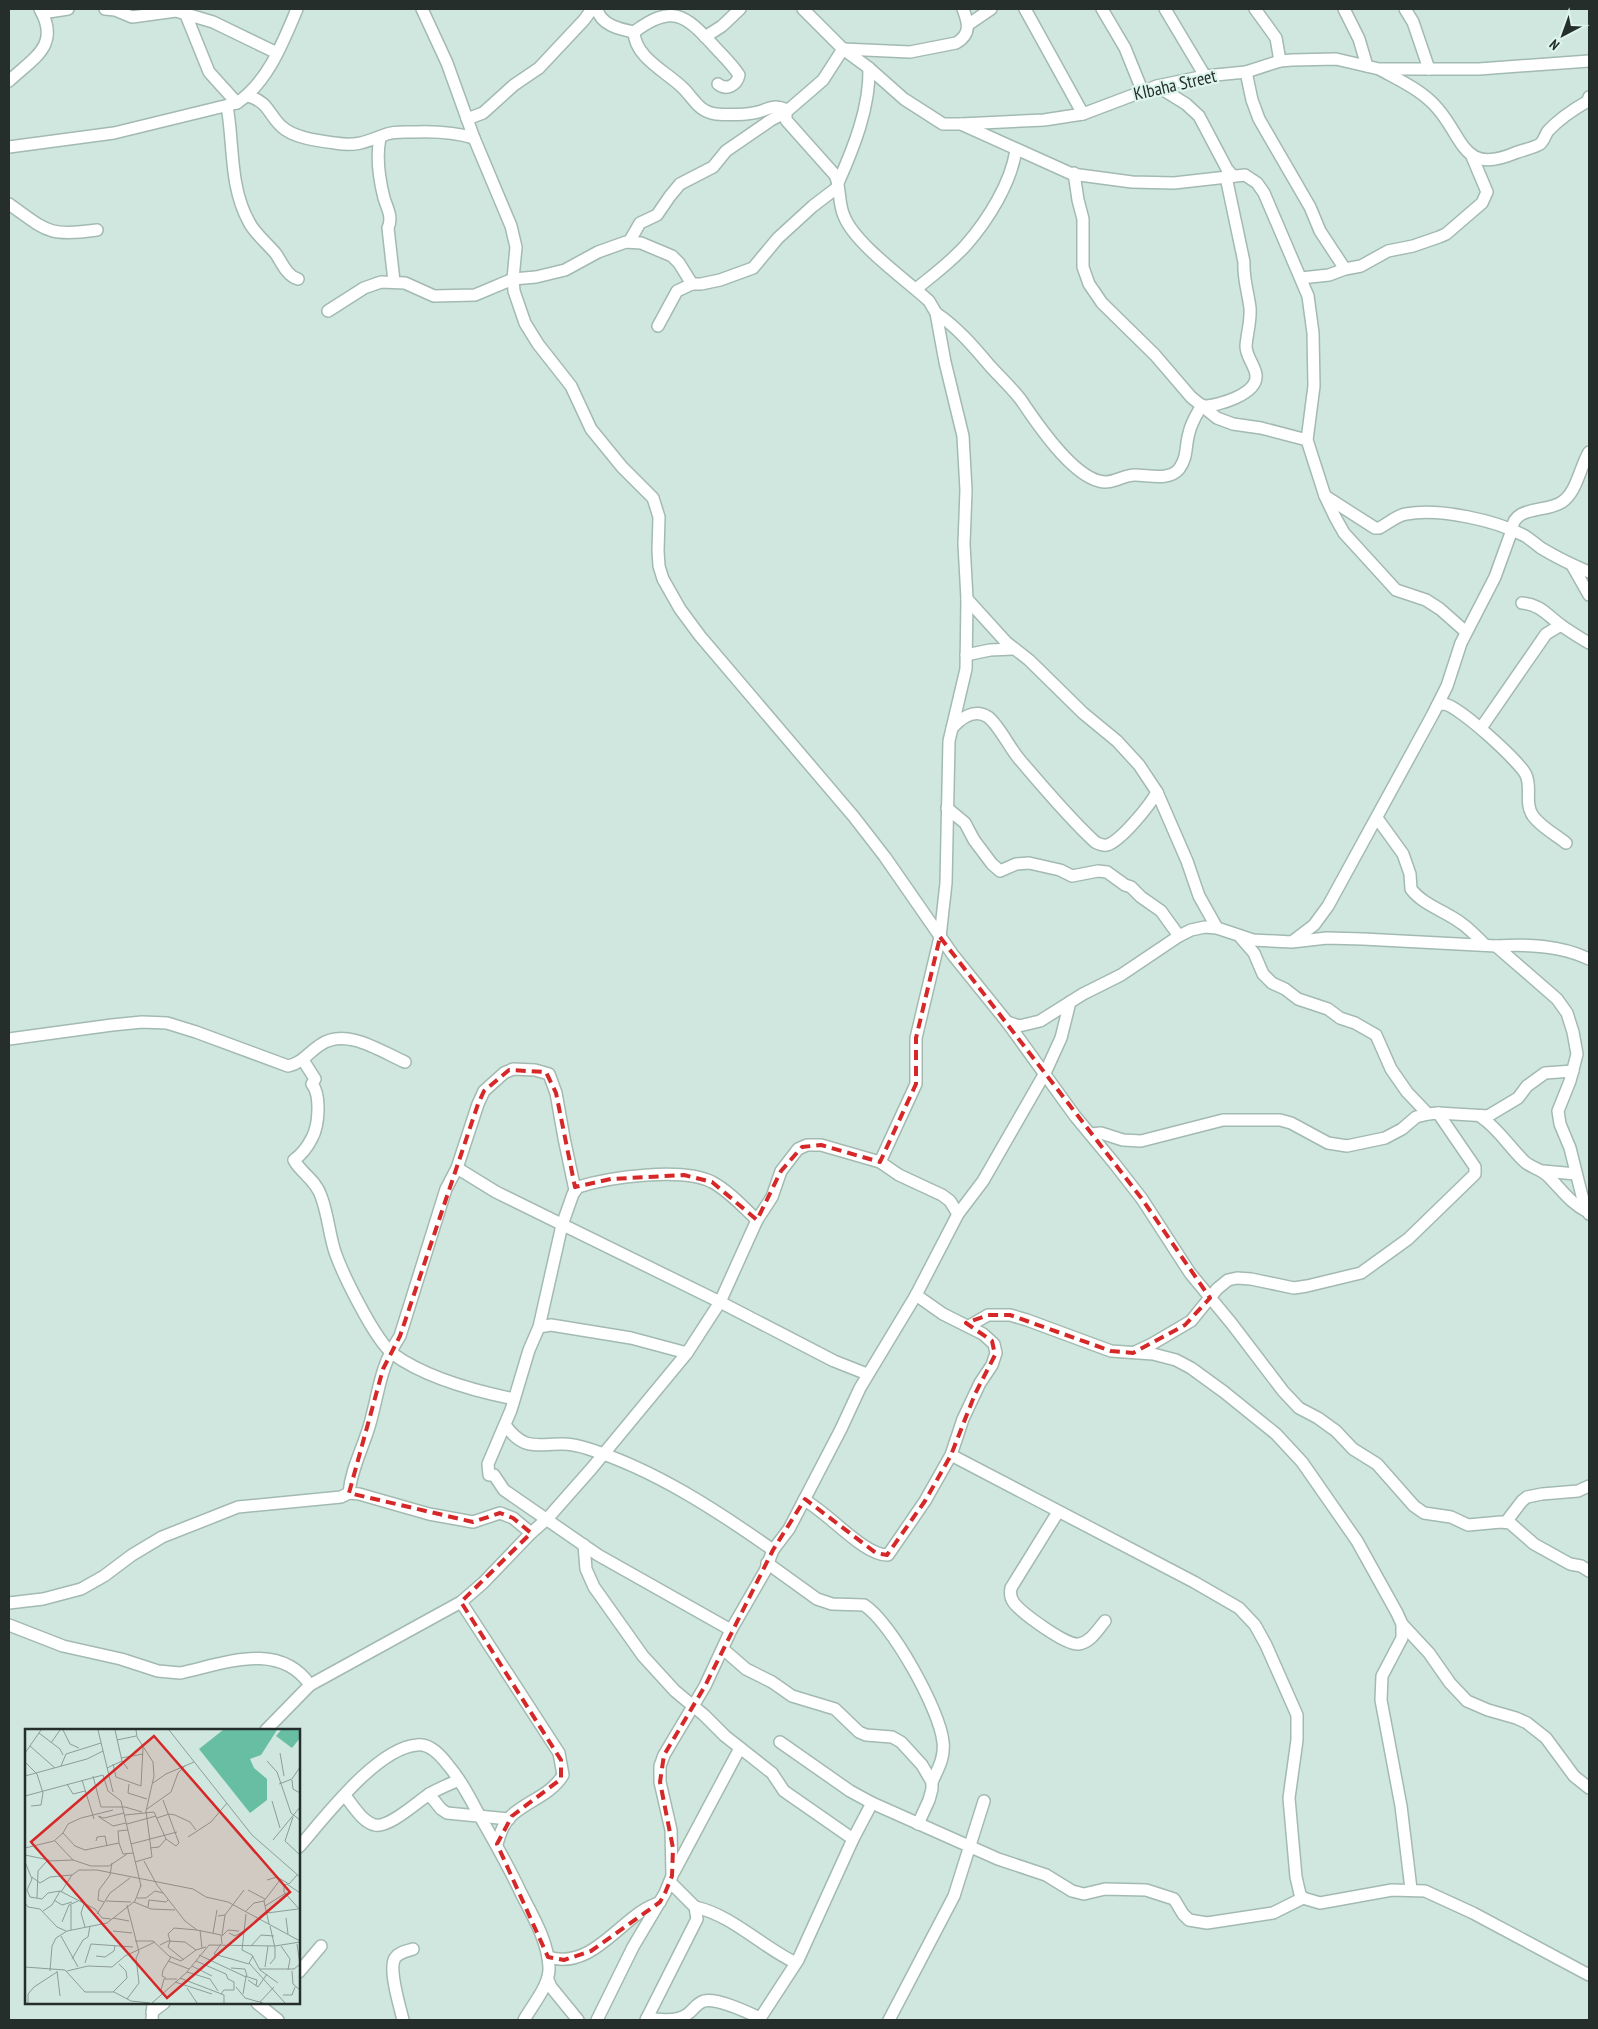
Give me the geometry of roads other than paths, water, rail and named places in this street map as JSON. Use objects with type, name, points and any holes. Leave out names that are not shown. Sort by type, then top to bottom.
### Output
[{"type":"street","points":[[9,81],[46,44],[48,35],[41,11],[68,9]]},
{"type":"street","points":[[105,9],[115,10],[132,17],[172,11],[213,22],[277,53]]},
{"type":"street","points":[[9,147],[114,133],[232,104],[248,96],[260,82],[277,53],[297,9]]},
{"type":"street","points":[[422,9],[447,63],[474,138],[515,237],[514,291],[530,333],[571,386],[591,429],[622,467],[653,498],[659,517],[659,566],[663,578],[680,609],[700,636],[854,817],[885,857],[940,937],[1046,1073],[1075,1116],[1142,1199],[1175,1253],[1232,1324],[1272,1378],[1294,1403],[1336,1431],[1353,1449],[1377,1464],[1419,1510],[1424,1513],[1451,1517],[1468,1525],[1506,1522],[1516,1527],[1534,1544],[1570,1564],[1580,1566],[1589,1571]]},
{"type":"street","points":[[467,119],[484,113],[514,85],[538,68],[584,20],[592,9]]},
{"type":"street","points":[[597,9],[598,14],[605,22],[634,32]]},
{"type":"street","points":[[705,36],[722,26],[740,9]]},
{"type":"street","name":"KIbaha Street","points":[[804,9],[842,50],[868,68],[904,99],[941,123],[961,124],[1044,120],[1082,114],[1157,86],[1205,76],[1246,72],[1280,61],[1309,58],[1336,59],[1379,69],[1479,69],[1589,61]]},
{"type":"street","points":[[963,9],[969,24]]},
{"type":"street","points":[[629,242],[640,223],[657,215],[667,199],[680,184],[713,166],[726,151],[787,111],[823,80],[842,50],[919,51],[959,42],[969,24],[991,9]]},
{"type":"street","points":[[1024,9],[1082,114]]},
{"type":"street","points":[[1102,9],[1125,48],[1142,90]]},
{"type":"street","points":[[1165,9],[1205,76]]},
{"type":"street","points":[[1255,9],[1276,38],[1280,61]]},
{"type":"street","points":[[1344,9],[1359,38],[1367,66]]},
{"type":"street","points":[[1405,9],[1413,22],[1428,69]]},
{"type":"street","points":[[186,15],[209,72],[232,104],[232,158],[236,185],[246,216],[254,230],[275,253],[290,275],[298,280]]},
{"type":"street","points":[[634,32],[654,18],[677,16],[691,22],[739,75],[737,81],[732,86],[724,87],[718,84]]},
{"type":"street","points":[[634,32],[635,40],[645,55],[663,73],[685,90],[698,106],[705,111],[726,115],[754,113],[773,106],[787,111]]},
{"type":"street","points":[[658,326],[673,296],[681,288],[692,284],[720,280],[753,268],[778,238],[838,185],[852,151],[869,86],[868,68]]},
{"type":"street","points":[[1379,69],[1418,90],[1432,102],[1464,148],[1480,160],[1493,160],[1540,144],[1556,124],[1588,101],[1589,97]]},
{"type":"street","points":[[1246,72],[1252,100],[1259,119],[1310,207],[1320,231],[1345,269]]},
{"type":"street","points":[[1157,86],[1186,104],[1199,116],[1227,169],[1244,262],[1250,312],[1247,351],[1256,376],[1252,386],[1233,400],[1218,405],[1203,406]]},
{"type":"street","points":[[248,96],[260,100],[266,105],[276,121],[288,131],[335,143],[360,144],[387,134],[430,130],[474,138]]},
{"type":"street","points":[[787,111],[789,124],[835,175],[838,185],[839,204],[851,230],[916,289],[929,302],[936,313],[945,362],[963,436],[966,490],[964,559],[967,599],[966,669],[951,730],[946,883],[940,937],[916,1038],[916,1084],[880,1162]]},
{"type":"street","points":[[961,124],[1016,150],[1074,173],[1132,182],[1174,183],[1245,175],[1252,178],[1264,193],[1308,296],[1313,333],[1314,386],[1307,440],[1325,496],[1344,533],[1391,585],[1401,593],[1426,600],[1440,609],[1466,632]]},
{"type":"street","points":[[380,138],[377,152],[384,198],[389,210],[390,223],[388,228],[394,281]]},
{"type":"street","points":[[360,144],[371,152],[378,162]]},
{"type":"street","points":[[916,289],[966,246],[979,229],[1008,179],[1016,150]]},
{"type":"street","points":[[1301,278],[1329,275],[1345,269],[1362,266],[1388,251],[1413,246],[1446,234],[1482,203],[1487,192],[1471,154]]},
{"type":"street","points":[[1074,173],[1083,219],[1082,259],[1089,284],[1102,303],[1155,355],[1191,397],[1224,421],[1307,440]]},
{"type":"street","points":[[9,204],[48,231],[70,234],[97,230]]},
{"type":"street","points":[[328,311],[364,288],[381,282],[394,281],[405,283],[438,296],[475,295],[513,279],[564,270],[598,252],[629,242],[641,243],[672,256],[679,263],[692,284]]},
{"type":"street","points":[[936,313],[977,348],[1021,400],[1030,415],[1071,466],[1094,480],[1111,482],[1127,476],[1171,475],[1178,470],[1186,457],[1188,434],[1203,406]]},
{"type":"street","points":[[1292,942],[1314,925],[1328,906],[1437,706],[1447,686],[1466,632],[1495,577],[1512,530],[1512,523],[1518,515],[1563,502],[1570,494],[1582,463],[1589,452]]},
{"type":"street","points":[[1325,496],[1376,528],[1382,527],[1405,514],[1420,513],[1460,516],[1492,523],[1526,537],[1572,565],[1589,572]]},
{"type":"street","points":[[1572,565],[1589,595]]},
{"type":"street","points":[[967,599],[1013,649],[1029,660],[1083,713],[1117,741],[1139,765],[1157,792],[1187,862],[1199,896],[1217,928]]},
{"type":"street","points":[[1522,603],[1530,603],[1541,608],[1562,625],[1589,642]]},
{"type":"street","points":[[1481,728],[1546,634],[1562,625]]},
{"type":"street","points":[[966,655],[990,650],[1013,649]]},
{"type":"street","points":[[1437,706],[1444,704],[1452,707],[1481,728],[1524,770],[1529,784],[1529,806],[1535,818],[1566,843]]},
{"type":"street","points":[[951,730],[959,720],[966,716],[975,714],[988,717],[1020,760],[1049,794],[1086,834],[1102,845],[1107,845],[1141,816],[1157,792]]},
{"type":"street","points":[[947,808],[965,823],[974,840],[992,864],[1000,871],[1016,864],[1030,862],[1060,870],[1072,876],[1107,872],[1125,886],[1132,887],[1141,897],[1161,911],[1179,936]]},
{"type":"street","points":[[1377,818],[1403,854],[1407,863],[1413,892],[1420,899],[1461,923],[1491,945],[1557,999],[1567,1014],[1577,1054],[1573,1071],[1558,1111],[1560,1124],[1570,1148],[1576,1174],[1589,1213]]},
{"type":"street","points":[[1007,1022],[1019,1026],[1048,1017],[1070,1002],[1121,975],[1179,936],[1191,930],[1205,927],[1217,928],[1253,940],[1292,942],[1327,938],[1512,945],[1555,948],[1589,959]]},
{"type":"street","points":[[1133,1352],[1152,1344],[1185,1325],[1196,1316],[1222,1284],[1228,1280],[1237,1278],[1294,1288],[1353,1275],[1368,1268],[1379,1258],[1408,1239],[1475,1174],[1475,1167],[1433,1113],[1407,1092],[1390,1069],[1376,1035],[1340,1018],[1328,1009],[1298,999],[1285,989],[1272,983],[1263,974],[1250,947],[1240,936]]},
{"type":"street","points":[[872,1803],[853,1839],[815,1926],[796,1963],[760,2019],[737,2008],[709,2001],[700,2003],[685,2016],[661,2020],[647,2019],[695,1924],[697,1914],[695,1907],[671,1879],[671,1830],[660,1782],[660,1766],[669,1746],[705,1686],[731,1630],[768,1563],[773,1550],[786,1535],[868,1374],[916,1295],[958,1214],[983,1182],[1046,1073],[1061,1038],[1070,1002]]},
{"type":"street","points":[[9,1038],[142,1022],[166,1023],[288,1066],[303,1060],[324,1042],[333,1038],[358,1040],[404,1062]]},
{"type":"street","points":[[303,1060],[315,1079],[312,1084],[316,1089],[316,1114],[313,1136],[300,1156],[294,1160],[317,1187],[341,1266],[358,1302],[390,1351],[406,1361],[460,1386],[478,1392],[514,1399]]},
{"type":"street","points":[[349,1494],[352,1474],[370,1425],[377,1389],[390,1351],[400,1336],[446,1189],[457,1168],[484,1091],[508,1070],[544,1071],[549,1074],[556,1093],[567,1157],[575,1190]]},
{"type":"street","points":[[1090,1134],[1101,1133],[1123,1140],[1141,1141],[1223,1120],[1280,1120],[1291,1123],[1328,1143],[1347,1146],[1385,1138],[1402,1129],[1416,1117],[1433,1113],[1482,1116],[1493,1114],[1514,1101],[1527,1086],[1545,1072],[1573,1071]]},
{"type":"street","points":[[1482,1116],[1500,1132],[1517,1154],[1529,1165],[1543,1171],[1576,1174]]},
{"type":"street","points":[[267,1729],[310,1685],[461,1602],[547,1519],[687,1353],[720,1302],[757,1220],[772,1197],[782,1171],[794,1153],[802,1146],[821,1145],[880,1162],[899,1175],[942,1195],[952,1204],[958,1214]]},
{"type":"street","points":[[457,1168],[496,1192],[720,1302],[834,1361],[868,1374]]},
{"type":"street","points":[[1543,1171],[1570,1202],[1589,1213]]},
{"type":"street","points":[[731,1630],[616,1566],[584,1545],[504,1490],[494,1475],[489,1475],[488,1464],[505,1425],[529,1350],[539,1327],[562,1225],[575,1190],[578,1187],[612,1179],[684,1175],[712,1182],[724,1190],[757,1220]]},
{"type":"street","points":[[804,1500],[818,1508],[845,1531],[876,1553],[888,1555],[925,1501],[951,1455],[967,1411],[980,1383],[992,1365],[996,1353],[995,1346],[969,1326],[943,1314],[916,1295]]},
{"type":"street","points":[[969,1326],[988,1315],[1010,1315],[1111,1351],[1165,1357],[1176,1360],[1191,1368],[1230,1397],[1288,1446],[1309,1471],[1357,1541],[1402,1624],[1429,1653],[1450,1683],[1467,1701],[1527,1723],[1546,1738],[1585,1786],[1589,1795]]},
{"type":"street","points":[[539,1327],[551,1325],[631,1338],[687,1353]]},
{"type":"street","points":[[505,1425],[520,1440],[533,1445],[568,1444],[623,1460],[701,1502],[773,1550]]},
{"type":"street","points":[[951,1455],[1194,1582],[1239,1608],[1255,1625],[1266,1645],[1297,1715],[1297,1740],[1289,1798],[1296,1877],[1300,1894],[1303,1898]]},
{"type":"street","points":[[1506,1522],[1519,1504],[1527,1498],[1542,1494],[1578,1491],[1589,1486]]},
{"type":"street","points":[[9,1603],[49,1598],[81,1589],[104,1576],[132,1555],[162,1538],[238,1507],[359,1494],[437,1516],[473,1522],[500,1513],[513,1518],[531,1533]]},
{"type":"street","points":[[1058,1512],[1014,1583],[1010,1593],[1012,1599],[1020,1609],[1044,1628],[1071,1643],[1081,1644],[1088,1640],[1105,1621]]},
{"type":"street","points":[[584,1545],[584,1561],[590,1578],[624,1632],[675,1691],[740,1748],[772,1773],[784,1791],[853,1839]]},
{"type":"street","points":[[768,1563],[817,1599],[832,1604],[864,1605],[884,1626],[910,1665],[936,1714],[943,1741],[943,1753],[932,1782],[929,1800],[918,1824]]},
{"type":"street","points":[[461,1602],[519,1694],[552,1741],[561,1760],[563,1775],[559,1781],[509,1819],[501,1831],[497,1844]]},
{"type":"street","points":[[9,1624],[64,1646],[121,1658],[158,1671],[180,1673],[235,1660],[268,1659],[292,1668],[302,1675],[310,1685]]},
{"type":"street","points":[[1402,1624],[1402,1638],[1382,1676],[1381,1700],[1402,1806],[1410,1889]]},
{"type":"street","points":[[723,1649],[746,1669],[772,1682],[792,1696],[835,1709],[862,1733],[896,1739],[922,1765],[932,1782]]},
{"type":"street","points":[[780,1742],[850,1791],[872,1803],[1013,1864],[1044,1874],[1077,1893],[1084,1894],[1105,1889],[1137,1889],[1165,1895],[1174,1899],[1184,1916],[1189,1920],[1207,1923],[1267,1914],[1285,1909],[1303,1898],[1320,1903],[1392,1890],[1410,1889],[1425,1891],[1442,1898],[1589,1975]]},
{"type":"street","points":[[300,1846],[345,1796],[383,1758],[394,1752],[416,1745],[424,1745],[434,1751],[459,1780],[497,1844],[538,1928],[548,1957],[550,1973],[548,1980],[524,2020]]},
{"type":"street","points":[[597,2020],[633,1947],[660,1902],[740,1748]]},
{"type":"street","points":[[345,1796],[362,1817],[377,1826],[409,1811],[429,1794],[459,1780]]},
{"type":"street","points":[[429,1794],[441,1809],[447,1813],[509,1819]]},
{"type":"street","points":[[890,2020],[913,1971],[954,1896],[984,1801]]},
{"type":"street","points":[[548,1957],[564,1960],[584,1955],[642,1911],[660,1902]]},
{"type":"street","points":[[695,1907],[729,1922],[775,1952],[796,1963]]},
{"type":"street","points":[[300,1971],[320,1946]]},
{"type":"street","points":[[403,2020],[393,1975],[394,1962],[400,1953],[413,1949]]},
{"type":"street","points":[[548,1980],[551,1987],[578,2020]]},
{"type":"street","points":[[152,2012],[163,2004]]},
{"type":"street","points":[[262,2004],[278,2020]]}]
